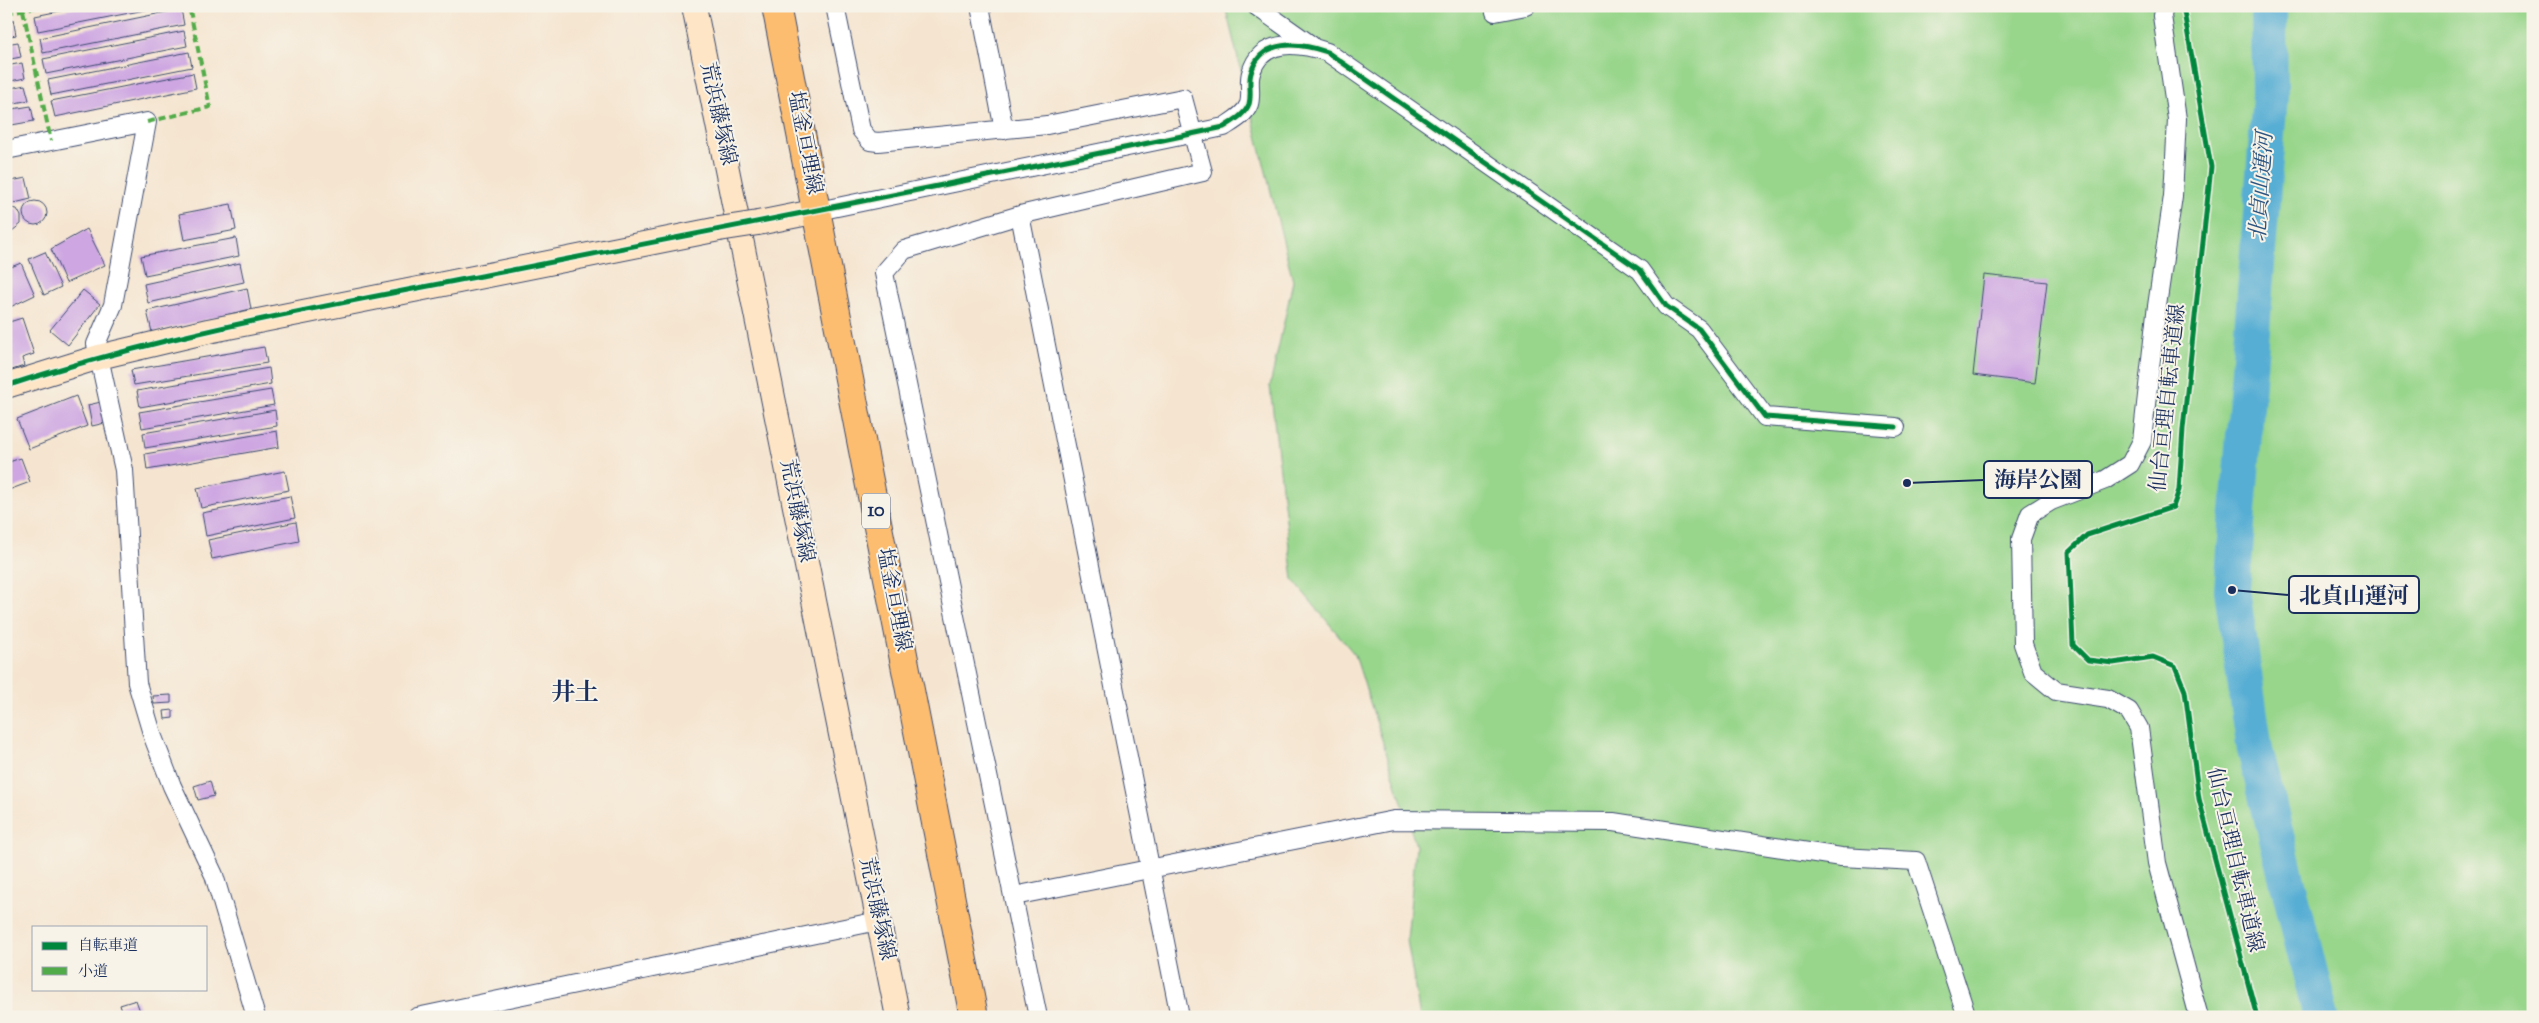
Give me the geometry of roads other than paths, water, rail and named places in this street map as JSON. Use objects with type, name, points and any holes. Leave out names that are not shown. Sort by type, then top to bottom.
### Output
[{"type":"main road","name":"塩釜亘理線","points":[[776,6],[818,211],[974,1017]]},
{"type":"street","name":"荒浜藤塚線","points":[[694,6],[898,1017]]},
{"type":"street","points":[[835,6],[861,130],[870,141],[878,142],[1047,125],[1183,98],[1203,172],[1020,215],[904,250],[884,273],[1038,1017]]},
{"type":"street","points":[[980,6],[1004,130]]},
{"type":"street","points":[[1256,6],[1314,48]]},
{"type":"street","points":[[1494,6],[1495,12],[1526,6]]},
{"type":"street","points":[[2164,6],[2162,16],[2177,119],[2173,196],[2156,313],[2142,441],[2130,464],[2105,480],[2051,501],[2030,514],[2021,540],[2023,644],[2033,672],[2056,691],[2108,699],[2129,711],[2139,728],[2157,863],[2199,1017]]},
{"type":"street","points":[[6,386],[99,357],[218,329],[818,211],[1224,127],[1239,118],[1248,105],[1250,74],[1256,60],[1268,51],[1285,44],[1304,44],[1327,52],[1640,270],[1666,306],[1699,329],[1765,417],[1896,427]]},
{"type":"street","points":[[6,150],[147,122],[113,305],[96,344],[124,470],[137,683],[153,737],[172,786],[214,875],[256,1017]]},
{"type":"street","points":[[1020,215],[1180,1017]]},
{"type":"street","points":[[1014,896],[1394,820],[1613,822],[1841,856],[1916,860],[1967,1017]]},
{"type":"street","points":[[417,1017],[878,921]]},
{"type":"waterway","name":"北貞山運河","points":[[2269,6],[2270,96],[2232,590],[2255,750],[2321,1017]]},
{"type":"place","name":"海岸公園","points":[[1907,483]]},
{"type":"place","name":"北貞山運河","points":[[2232,590]]},
{"type":"district","name":"井土","points":[[575,694]]}]
